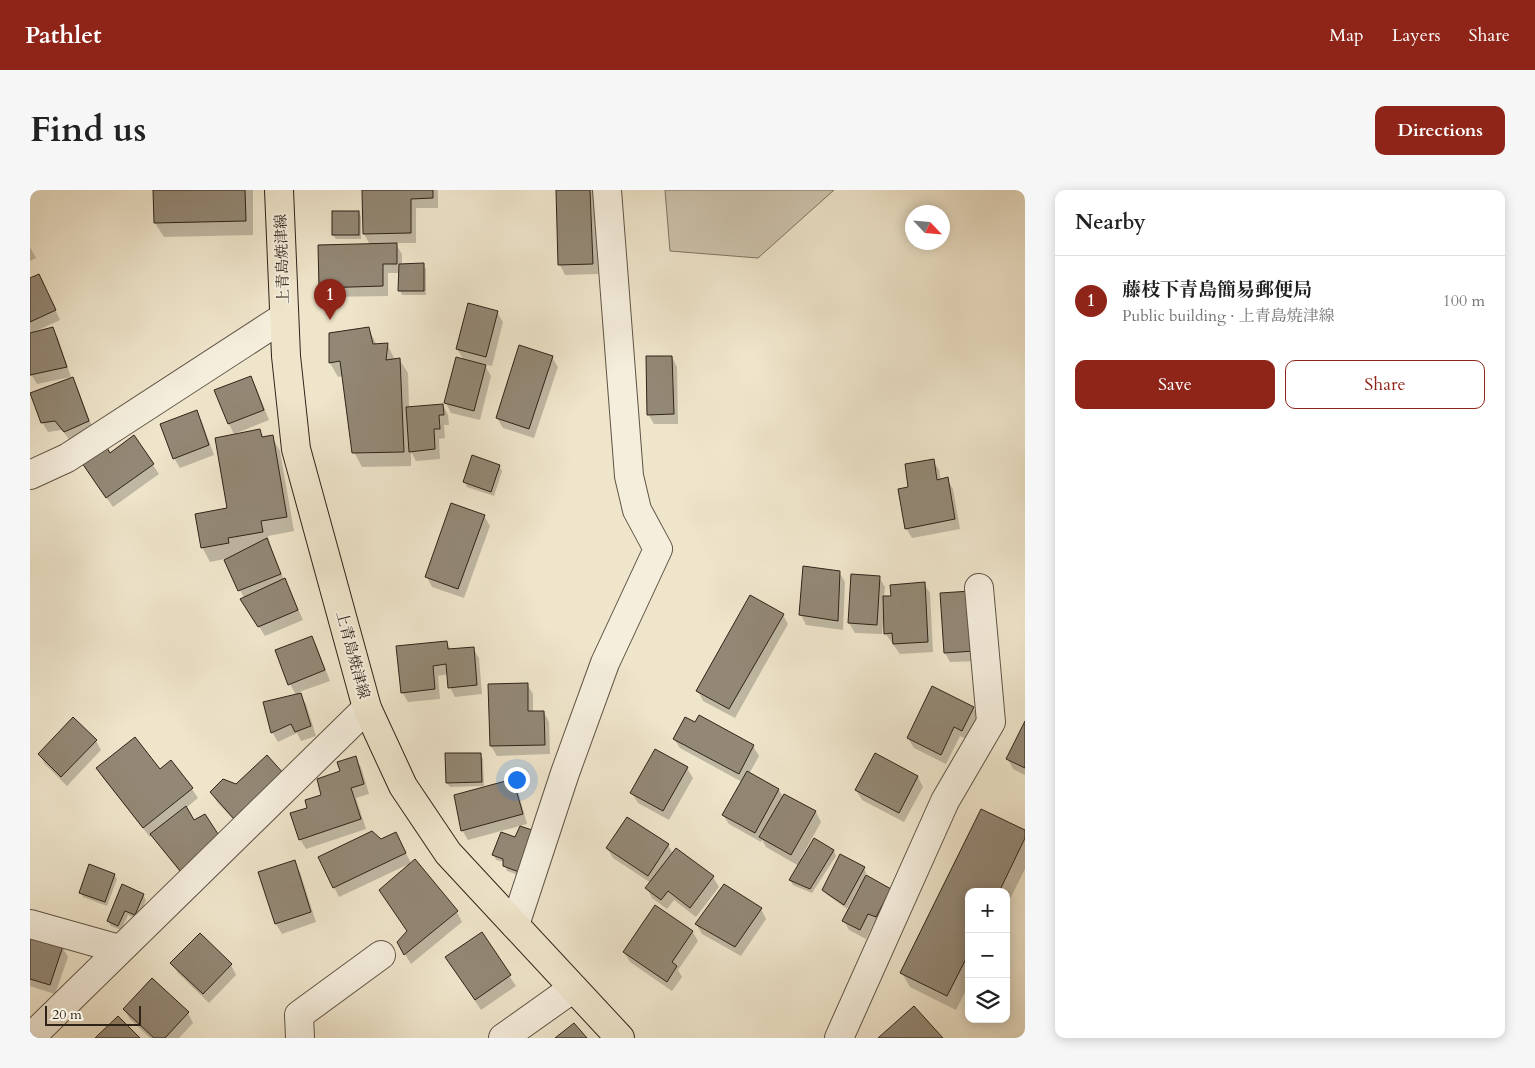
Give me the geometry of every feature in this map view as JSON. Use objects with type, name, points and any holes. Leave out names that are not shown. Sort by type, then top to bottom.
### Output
[{"type":"main road","name":"上青島焼津線","points":[[279,190],[286,356],[296,449],[367,708],[402,786],[448,853],[620,1038]]},
{"type":"street","points":[[515,925],[565,774],[605,664],[658,549],[637,510],[629,476],[607,190]]},
{"type":"street","points":[[30,475],[67,458],[284,317]]},
{"type":"street","points":[[839,1038],[946,801],[991,722],[979,588]]},
{"type":"street","points":[[30,1038],[367,708]]},
{"type":"street","points":[[30,924],[119,949]]},
{"type":"street","points":[[300,1038],[299,1015],[381,955]]},
{"type":"street","points":[[503,1038],[572,988]]},
{"type":"shaded area","points":[[665,190],[834,190],[758,258],[670,251]]},
{"type":"building","points":[[153,190],[245,190],[246,221],[154,223]]},
{"type":"building","points":[[362,190],[433,190],[433,198],[411,199],[411,233],[363,234]]},
{"type":"building","points":[[556,190],[590,190],[593,264],[558,265]]},
{"type":"building","points":[[332,211],[359,211],[359,235],[332,235]]},
{"type":"building","points":[[397,243],[397,264],[383,264],[383,286],[319,288],[318,245]]},
{"type":"building","points":[[424,263],[424,291],[398,291],[399,264]]},
{"type":"building","points":[[39,274],[56,310],[30,322],[30,278]]},
{"type":"building","points":[[468,303],[498,311],[486,357],[456,349]]},
{"type":"building","points":[[53,327],[67,367],[30,375],[30,333]]},
{"type":"building","points":[[369,327],[373,344],[388,343],[386,360],[400,358],[404,452],[352,453],[340,361],[329,363],[329,333]]},
{"type":"building","points":[[519,345],[553,356],[529,429],[496,418]]},
{"type":"building","points":[[646,356],[672,356],[674,414],[647,415]]},
{"type":"building","points":[[456,357],[486,365],[474,411],[444,403]]},
{"type":"building","points":[[251,376],[264,410],[228,424],[214,390]]},
{"type":"building","points":[[73,377],[89,421],[64,432],[55,421],[41,423],[30,393]]},
{"type":"building","points":[[443,404],[444,415],[439,415],[440,429],[434,429],[435,449],[409,452],[406,407]]},
{"type":"building","points":[[197,410],[209,445],[173,459],[160,424]]},
{"type":"building","points":[[260,429],[262,437],[273,435],[287,517],[261,521],[263,532],[228,538],[229,543],[201,548],[195,514],[227,508],[215,438]]},
{"type":"building","points":[[134,435],[154,464],[106,498],[82,463],[106,446],[110,453]]},
{"type":"building","points":[[472,455],[500,465],[491,492],[463,482]]},
{"type":"building","points":[[934,459],[937,480],[948,477],[955,519],[905,529],[898,489],[908,487],[905,464]]},
{"type":"building","points":[[451,503],[485,515],[458,589],[425,577]]},
{"type":"building","points":[[267,538],[281,574],[238,591],[224,560]]},
{"type":"building","points":[[803,566],[840,571],[838,621],[799,615]]},
{"type":"building","points":[[851,574],[880,576],[877,625],[848,623]]},
{"type":"building","points":[[285,578],[298,610],[258,627],[240,599]]},
{"type":"building","points":[[925,582],[928,642],[893,644],[892,633],[884,634],[883,596],[891,596],[890,585]]},
{"type":"building","points":[[971,591],[975,651],[944,653],[940,593]]},
{"type":"building","points":[[750,595],[784,614],[729,709],[696,691]]},
{"type":"building","points":[[312,636],[325,670],[288,685],[275,650]]},
{"type":"building","points":[[447,641],[448,649],[474,647],[477,685],[448,688],[446,664],[433,666],[435,689],[401,693],[396,646]]},
{"type":"building","points":[[528,683],[528,711],[544,711],[545,745],[490,746],[488,684]]},
{"type":"building","points":[[932,686],[974,707],[962,731],[954,727],[941,755],[907,738]]},
{"type":"building","points":[[301,693],[311,726],[295,732],[291,724],[271,733],[263,702]]},
{"type":"building","points":[[699,715],[754,745],[739,774],[673,739],[685,717],[695,722]]},
{"type":"building","points":[[73,717],[97,740],[61,777],[38,754]]},
{"type":"building","points":[[1025,721],[1025,768],[1006,759]]},
{"type":"building","points":[[135,737],[160,769],[171,760],[193,788],[143,828],[96,768]]},
{"type":"building","points":[[655,749],[688,767],[663,811],[630,793]]},
{"type":"building","points":[[445,753],[481,753],[482,782],[446,783]]},
{"type":"building","points":[[875,753],[918,776],[899,813],[855,790]]},
{"type":"building","points":[[267,755],[284,774],[234,819],[210,792],[223,779],[236,784]]},
{"type":"building","points":[[356,756],[364,784],[351,788],[361,819],[299,840],[290,813],[307,808],[305,800],[321,795],[317,779],[340,771],[337,762]]},
{"type":"building","points":[[747,771],[779,789],[755,833],[722,815]]},
{"type":"building","points":[[513,779],[523,814],[461,831],[454,795]]},
{"type":"building","points":[[784,794],[816,811],[791,855],[759,837]]},
{"type":"building","points":[[186,806],[194,820],[205,814],[218,834],[181,872],[150,834]]},
{"type":"building","points":[[981,809],[1025,830],[1025,838],[1001,888],[965,888],[965,961],[947,996],[900,973]]},
{"type":"building","points":[[627,817],[669,844],[648,876],[606,848]]},
{"type":"building","points":[[520,826],[535,831],[519,872],[503,866],[503,859],[492,855],[501,832],[515,837]]},
{"type":"building","points":[[372,831],[381,839],[396,832],[406,853],[333,888],[318,857]]},
{"type":"building","points":[[814,838],[834,850],[810,889],[789,880]]},
{"type":"building","points":[[676,848],[714,876],[690,908],[668,891],[661,900],[645,888]]},
{"type":"building","points":[[840,854],[865,867],[844,905],[822,890]]},
{"type":"building","points":[[415,859],[458,911],[404,955],[397,942],[407,931],[379,890]]},
{"type":"building","points":[[295,860],[311,912],[275,924],[258,872]]},
{"type":"building","points":[[89,864],[115,874],[105,902],[79,893]]},
{"type":"building","points":[[866,875],[891,889],[876,917],[868,914],[860,930],[842,921]]},
{"type":"building","points":[[122,884],[144,894],[135,915],[125,911],[118,926],[107,921]]},
{"type":"building","points":[[724,884],[762,908],[735,947],[695,924]]},
{"type":"building","points":[[655,905],[693,931],[672,962],[677,966],[667,982],[623,952]]},
{"type":"building","points":[[482,932],[511,975],[475,1000],[445,957]]},
{"type":"building","points":[[200,933],[232,964],[203,994],[170,963]]},
{"type":"building","points":[[30,935],[63,946],[50,985],[30,979]]},
{"type":"building","points":[[152,978],[189,1012],[165,1038],[154,1038],[123,1009]]},
{"type":"building","points":[[914,1006],[943,1038],[878,1038]]},
{"type":"building","points":[[118,1016],[140,1038],[95,1038]]},
{"type":"building","points":[[574,1023],[587,1038],[555,1038]]},
{"type":"place","name":"藤枝下青島簡易郵便局","points":[[330,320]]}]
